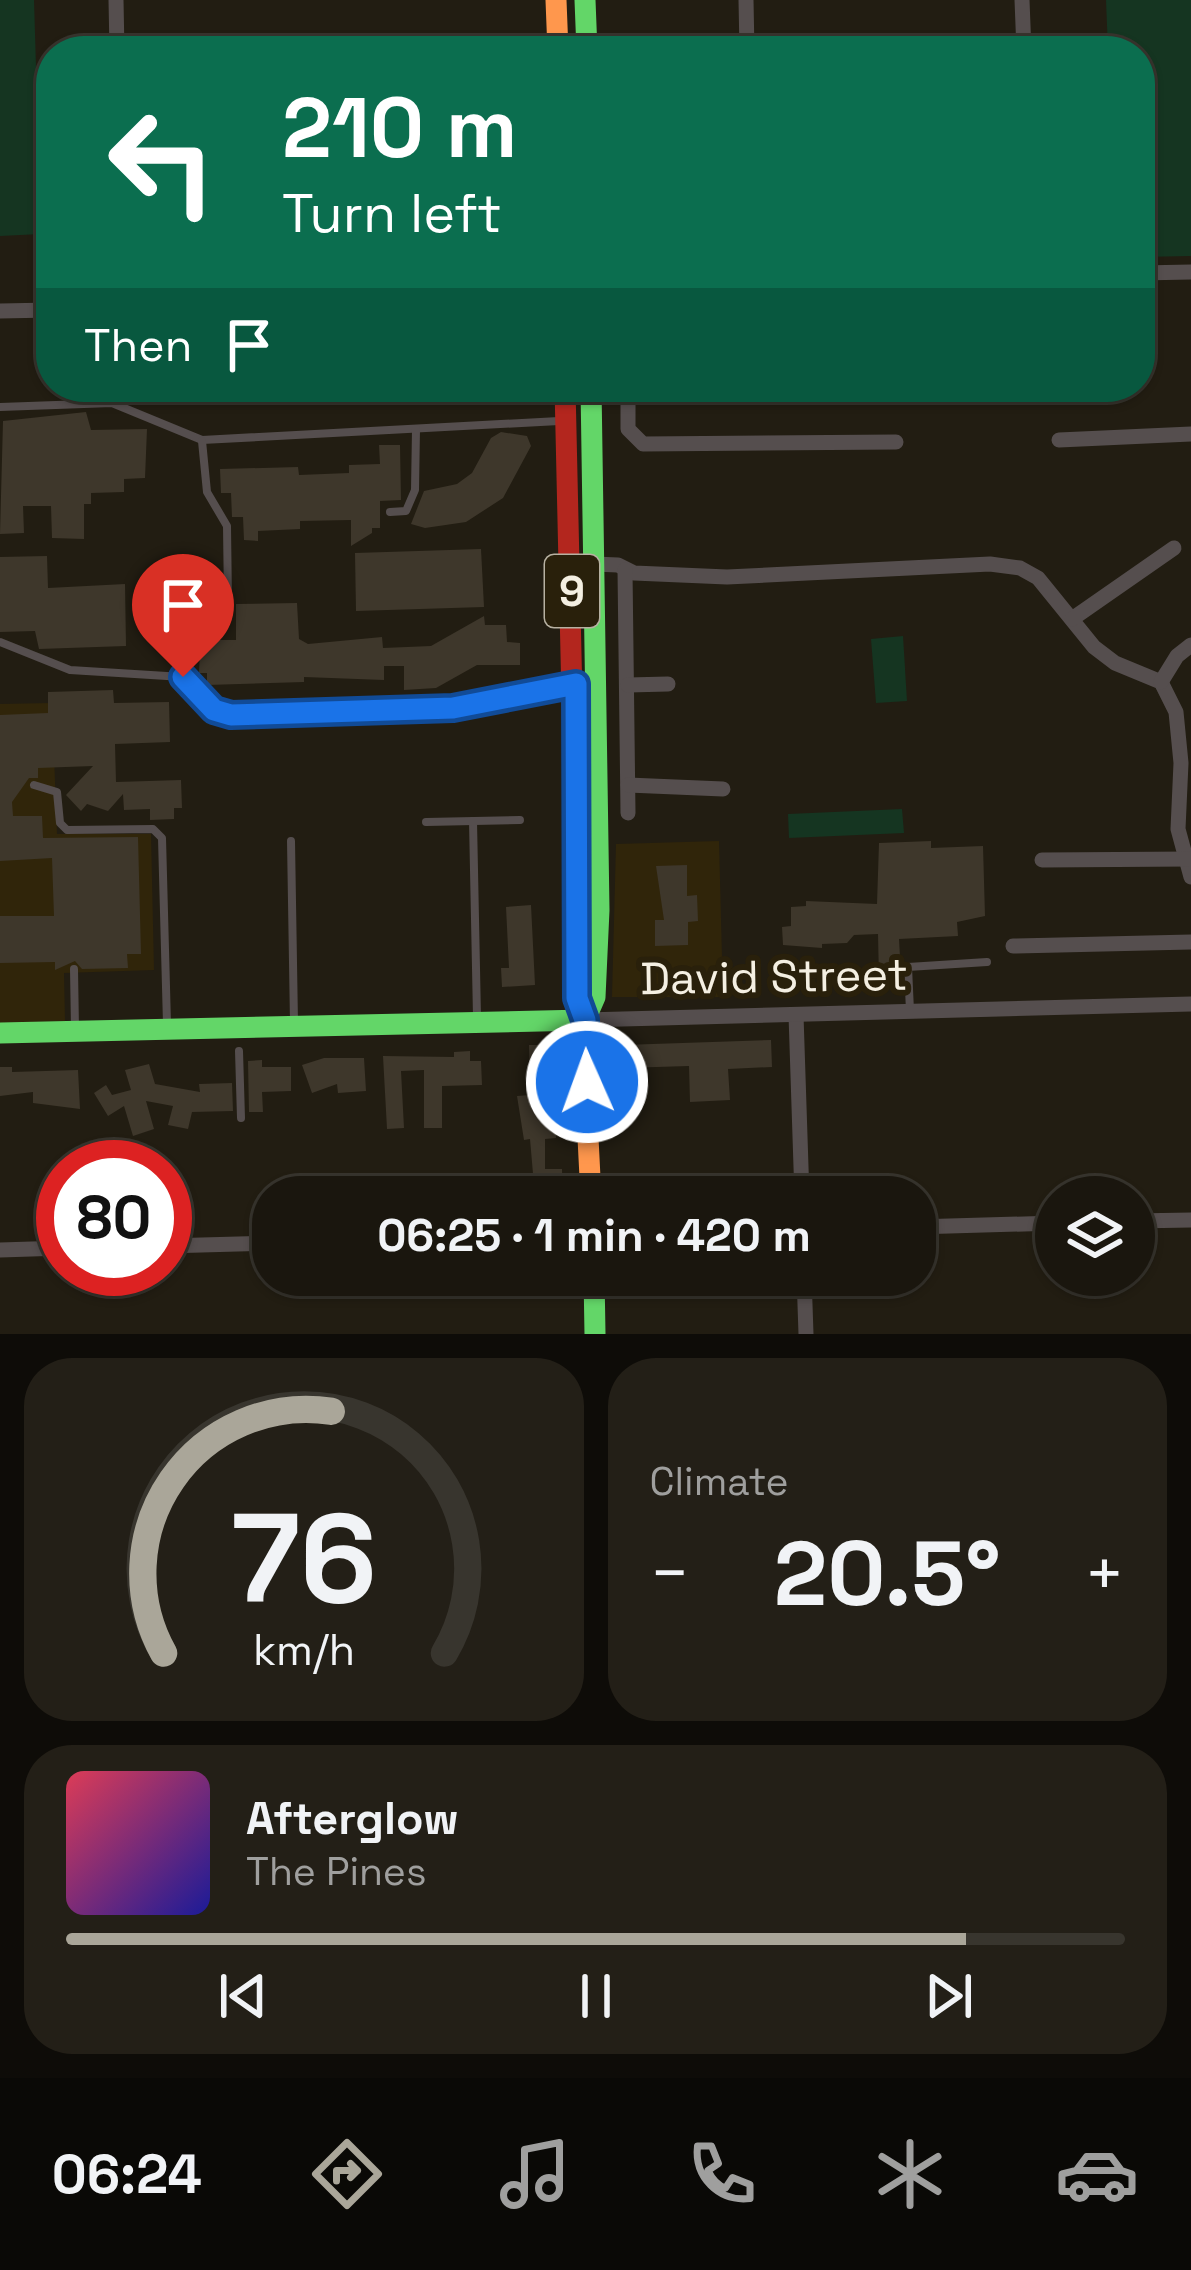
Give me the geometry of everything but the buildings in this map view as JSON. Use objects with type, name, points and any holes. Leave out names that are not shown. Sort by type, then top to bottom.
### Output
[{"type":"main road","points":[[556,0],[557,36]]},
{"type":"main road","points":[[585,0],[586,36]]},
{"type":"main road","name":"9","points":[[566,402],[576,684],[577,998],[585,1020],[590,1176]]},
{"type":"main road","name":"9","points":[[585,1020],[595,997],[599,910],[591,402]]},
{"type":"main road","name":"David Street","points":[[0,1033],[585,1020]]},
{"type":"main road","points":[[595,1296],[596,1334]]},
{"type":"street","points":[[116,0],[117,36]]},
{"type":"street","points":[[746,0],[747,36]]},
{"type":"street","points":[[1022,0],[1023,36]]},
{"type":"street","points":[[1155,273],[1191,272]]},
{"type":"street","points":[[0,311],[36,310]]},
{"type":"street","points":[[628,402],[628,429],[644,444],[896,442]]},
{"type":"street","points":[[1059,440],[1191,434]]},
{"type":"street","points":[[1072,619],[1174,548]]},
{"type":"street","points":[[594,573],[626,570],[727,577],[1001,564],[1038,578],[1115,663],[1161,682],[1176,712],[1186,762],[1178,829],[1190,866],[1042,860]]},
{"type":"street","points":[[626,570],[628,813]]},
{"type":"street","points":[[1161,682],[1177,656],[1191,645]]},
{"type":"street","points":[[628,685],[668,684]]},
{"type":"street","points":[[628,785],[723,789]]},
{"type":"street","points":[[1013,946],[1191,942]]},
{"type":"street","name":"David Street","points":[[585,1020],[1191,1004]]},
{"type":"street","points":[[796,1015],[801,1176]]},
{"type":"street","points":[[1155,1221],[1191,1220]]},
{"type":"street","points":[[936,1226],[1035,1224]]},
{"type":"street","points":[[192,1245],[252,1244]]},
{"type":"street","points":[[0,1250],[36,1249]]},
{"type":"street","points":[[805,1296],[806,1334]]},
{"type":"lane","points":[[0,407],[112,404],[202,440],[566,421]]},
{"type":"lane","points":[[390,512],[406,512],[415,490],[416,428]]},
{"type":"lane","points":[[183,677],[195,639],[227,602],[226,526],[207,492],[202,440]]},
{"type":"lane","points":[[0,642],[70,670],[183,677],[214,710],[231,715],[453,708],[589,680],[587,595],[594,573]]},
{"type":"lane","points":[[34,785],[57,792],[60,823],[67,830],[153,829],[163,838],[167,1029]]},
{"type":"lane","points":[[426,822],[520,820]]},
{"type":"lane","points":[[473,821],[477,1021]]},
{"type":"lane","points":[[291,841],[294,1025]]},
{"type":"lane","points":[[910,1012],[908,967],[987,962]]},
{"type":"lane","points":[[74,969],[75,1031]]},
{"type":"lane","points":[[239,1051],[241,1118]]},
{"type":"shaded area","points":[[52,703],[57,834],[151,834],[154,970],[64,973],[65,1021],[0,1023],[0,704]]},
{"type":"shaded area","points":[[719,841],[723,997],[612,997],[616,844]]},
{"type":"green space","points":[[0,0],[34,0],[36,234],[0,236]]},
{"type":"green space","points":[[1106,0],[1191,0],[1191,256],[1155,257],[1155,36],[1107,36]]},
{"type":"green space","points":[[903,636],[907,701],[876,703],[871,639]]},
{"type":"green space","points":[[902,809],[904,833],[789,838],[788,814]]},
{"type":"traffic: fast","points":[[585,0],[586,36]]},
{"type":"traffic: fast","points":[[585,1020],[595,997],[599,910],[591,402]]},
{"type":"traffic: fast","points":[[0,1033],[585,1020]]},
{"type":"traffic: fast","points":[[594,1296],[595,1334]]},
{"type":"traffic: slow","points":[[556,0],[557,36]]},
{"type":"traffic: slow","points":[[577,921],[590,1176]]},
{"type":"traffic: jam","points":[[565,402],[577,921]]},
{"type":"route","points":[[183,677],[214,710],[231,715],[453,708],[508,701],[528,691],[576,684],[577,998],[585,1020],[587,1082]]}]
